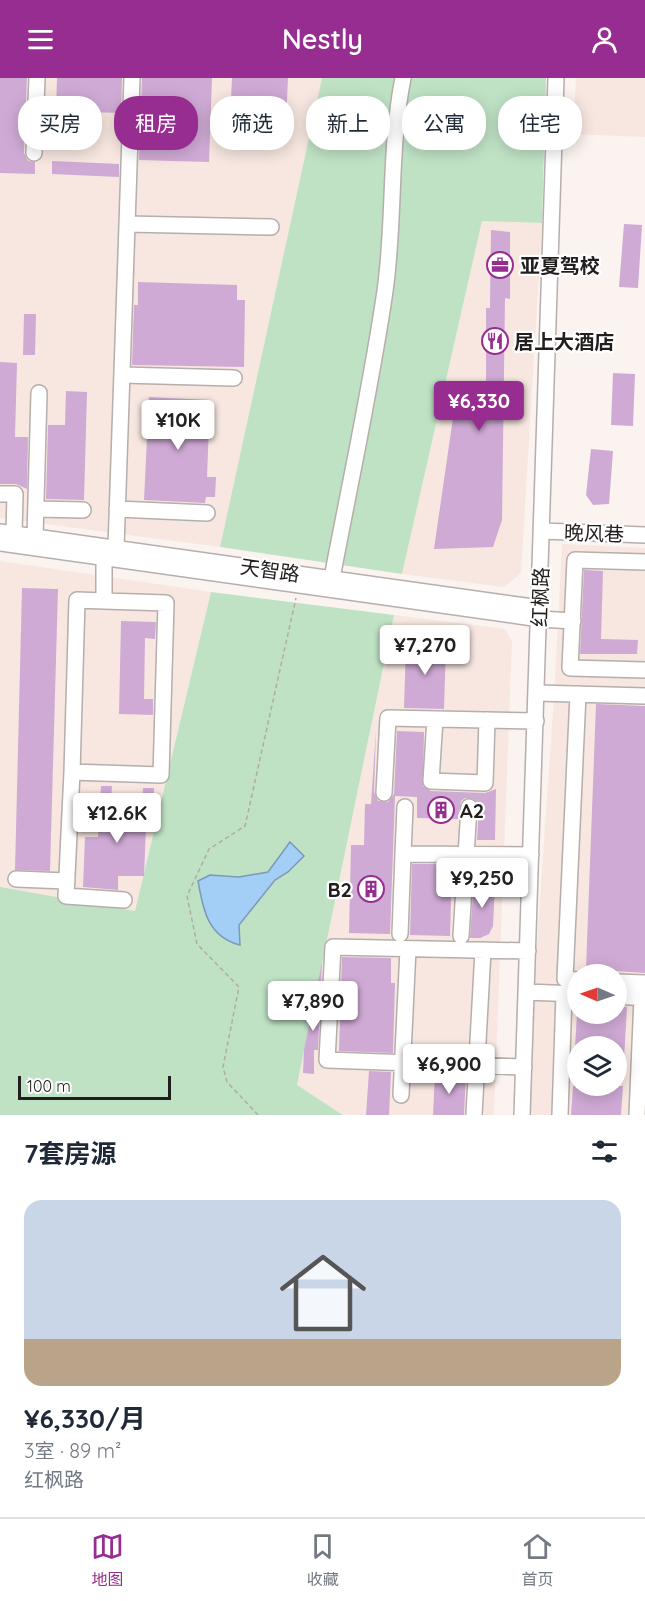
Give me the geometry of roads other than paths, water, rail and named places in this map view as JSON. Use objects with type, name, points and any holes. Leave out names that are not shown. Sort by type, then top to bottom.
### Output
[{"type":"street","points":[[34,153],[37,78]]},
{"type":"street","points":[[104,601],[117,509],[132,78]]},
{"type":"street","points":[[332,578],[385,291],[394,195],[396,113],[403,78]]},
{"type":"street","name":"红枫路","points":[[522,1115],[543,531],[556,78]]},
{"type":"street","points":[[127,224],[271,227]]},
{"type":"street","points":[[122,375],[234,378]]},
{"type":"street","points":[[35,537],[39,393]]},
{"type":"street","points":[[0,494],[15,494],[7,533]]},
{"type":"street","points":[[36,509],[83,510]]},
{"type":"street","points":[[117,509],[207,513]]},
{"type":"street","name":"晚风巷","points":[[543,531],[645,535]]},
{"type":"street","name":"天智路","points":[[7,533],[299,585],[540,614]]},
{"type":"street","name":"天智路","points":[[0,543],[332,578],[540,614]]},
{"type":"street","points":[[645,562],[575,560],[570,668],[645,670]]},
{"type":"street","points":[[72,772],[161,775],[166,603],[77,600],[66,896],[124,900]]},
{"type":"street","points":[[540,614],[573,621]]},
{"type":"street","points":[[537,693],[645,696]]},
{"type":"street","points":[[567,979],[565,979],[578,694]]},
{"type":"street","points":[[384,793],[388,718],[536,721]]},
{"type":"street","points":[[435,719],[431,781],[485,783],[487,720]]},
{"type":"street","points":[[400,934],[405,807]]},
{"type":"street","points":[[460,936],[469,807]]},
{"type":"street","points":[[403,854],[531,855]]},
{"type":"street","points":[[16,879],[67,881]]},
{"type":"street","points":[[524,1067],[327,1060],[333,947],[528,951]]},
{"type":"street","points":[[401,1095],[408,949]]},
{"type":"street","points":[[474,1115],[483,950]]},
{"type":"street","points":[[627,986],[644,993]]},
{"type":"street","points":[[526,992],[567,994]]},
{"type":"street","points":[[627,995],[644,993]]},
{"type":"street","points":[[637,1115],[644,993]]},
{"type":"street","points":[[560,1115],[568,1024]]},
{"type":"water","points":[[290,842],[304,856],[288,872],[275,880],[239,925],[240,945],[221,936],[214,929],[205,912],[198,881],[210,875],[239,877],[268,872]]},
{"type":"place","name":"亚夏驾校","points":[[500,265]]},
{"type":"place","name":"居上大酒店","points":[[495,341]]},
{"type":"place","name":"A2","points":[[441,810]]},
{"type":"place","name":"B2","points":[[371,889]]}]
